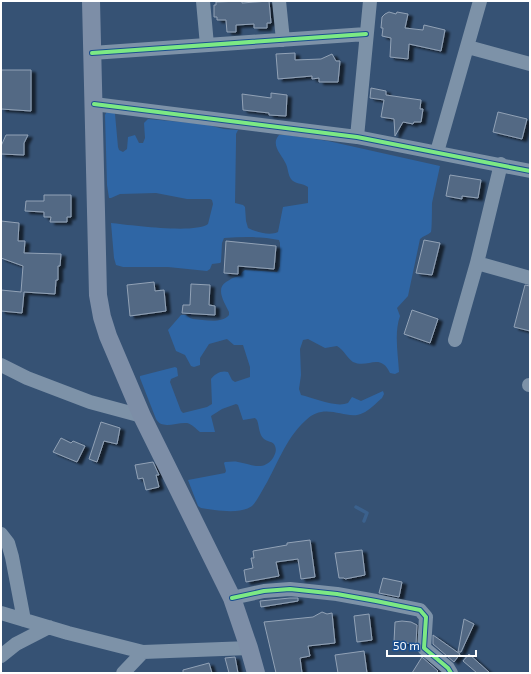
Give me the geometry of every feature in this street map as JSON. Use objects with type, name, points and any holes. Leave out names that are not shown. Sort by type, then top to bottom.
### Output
[{"type":"main road","points":[[91,1],[98,295],[101,310],[108,336],[142,416],[232,598],[250,648],[256,673]]},
{"type":"street","points":[[203,1],[207,46]]},
{"type":"street","points":[[279,1],[283,40]]},
{"type":"street","points":[[357,137],[370,1]]},
{"type":"street","points":[[437,152],[480,1]]},
{"type":"street","points":[[92,54],[366,34]]},
{"type":"street","points":[[468,47],[530,64]]},
{"type":"street","points":[[94,104],[357,137],[501,164],[530,171]]},
{"type":"street","points":[[455,340],[477,263],[501,164]]},
{"type":"street","points":[[477,263],[530,278]]},
{"type":"street","points":[[1,365],[27,378],[90,402],[142,416]]},
{"type":"street","points":[[1,534],[8,543],[12,557],[24,620]]},
{"type":"street","points":[[232,598],[264,591],[290,589],[353,597],[420,610],[426,617],[424,648],[448,668],[451,673]]},
{"type":"street","points":[[1,613],[68,633],[143,652],[250,648]]},
{"type":"street","points":[[1,656],[16,644],[49,627]]},
{"type":"street","points":[[123,673],[143,652]]},
{"type":"shaded area","points":[[107,111],[113,111],[115,114],[118,147],[119,150],[123,152],[127,149],[128,137],[135,135],[139,143],[143,143],[145,138],[144,123],[148,119],[204,124],[224,129],[238,130],[236,134],[235,203],[245,207],[248,228],[263,233],[271,234],[278,232],[283,207],[308,203],[308,187],[292,181],[286,164],[276,146],[279,135],[328,141],[440,166],[432,203],[431,232],[420,239],[408,296],[397,308],[400,316],[397,329],[399,372],[395,374],[390,373],[382,363],[378,362],[358,364],[349,359],[337,346],[325,348],[308,339],[303,340],[300,349],[301,375],[299,389],[301,395],[325,402],[343,404],[348,403],[352,397],[361,401],[383,391],[384,394],[382,398],[371,408],[363,413],[350,415],[336,412],[321,412],[313,415],[305,421],[286,445],[256,501],[247,509],[227,511],[201,508],[198,506],[188,480],[225,473],[225,462],[236,462],[261,466],[269,462],[273,458],[276,448],[273,443],[264,439],[260,432],[257,420],[255,418],[243,420],[238,405],[236,404],[222,409],[211,416],[215,432],[200,432],[192,425],[187,423],[170,425],[162,424],[156,419],[140,376],[175,367],[177,368],[178,376],[171,379],[170,382],[183,413],[207,407],[212,404],[211,379],[218,373],[228,372],[232,380],[235,382],[250,377],[250,367],[243,345],[234,345],[227,339],[209,344],[200,358],[200,365],[194,367],[191,366],[185,355],[176,351],[168,330],[181,315],[207,321],[222,320],[226,318],[229,315],[229,312],[221,292],[223,285],[232,278],[240,276],[245,270],[277,272],[280,266],[279,240],[258,237],[224,238],[222,243],[221,262],[212,264],[210,269],[207,271],[168,267],[123,267],[116,265],[111,223],[177,229],[201,227],[208,224],[213,204],[212,200],[210,199],[187,199],[156,193],[120,194],[109,198],[107,185],[105,115]]},
{"type":"building","points":[[242,1],[242,3],[269,1],[271,23],[267,23],[267,28],[254,28],[254,24],[236,25],[236,32],[227,32],[226,20],[217,20],[217,17],[214,17],[214,5],[216,5],[216,2]]},
{"type":"building","points":[[389,12],[396,14],[397,12],[408,14],[405,28],[423,30],[424,25],[445,30],[441,51],[409,44],[408,59],[390,57],[391,38],[382,36],[383,28],[381,28],[382,17]]},
{"type":"building","points":[[295,53],[295,60],[321,59],[332,54],[336,61],[340,61],[338,82],[319,82],[319,78],[312,79],[312,76],[278,79],[276,54]]},
{"type":"building","points":[[1,70],[31,70],[31,111],[1,109]]},
{"type":"building","points":[[371,88],[386,91],[386,95],[421,100],[420,109],[423,109],[421,122],[414,122],[413,124],[403,122],[395,136],[394,119],[381,117],[384,100],[370,98]]},
{"type":"building","points":[[271,93],[287,95],[286,116],[269,115],[269,113],[243,110],[242,94],[271,98]]},
{"type":"building","points":[[498,112],[527,119],[522,139],[493,132]]},
{"type":"building","points":[[6,135],[28,135],[24,143],[24,155],[1,154],[1,146]]},
{"type":"building","points":[[450,175],[481,180],[478,198],[462,196],[462,199],[446,196]]},
{"type":"building","points":[[44,195],[71,195],[71,217],[67,217],[67,222],[50,222],[51,217],[44,217],[44,212],[25,211],[26,201],[44,201]]},
{"type":"building","points":[[1,221],[19,223],[18,241],[25,241],[24,253],[61,254],[55,294],[24,292],[22,313],[1,311],[1,290],[21,292],[23,266],[1,258]]},
{"type":"building","points":[[424,240],[440,243],[432,275],[416,273]]},
{"type":"building","points":[[226,241],[276,246],[274,269],[238,266],[238,274],[224,273]]},
{"type":"building","points":[[154,282],[155,291],[164,290],[166,311],[130,316],[127,285]]},
{"type":"building","points":[[191,284],[210,285],[209,305],[215,306],[215,315],[182,313],[183,305],[190,305]]},
{"type":"building","points":[[525,285],[530,286],[530,331],[514,327]]},
{"type":"building","points":[[412,310],[438,319],[430,343],[404,334]]},
{"type":"building","points":[[101,422],[120,428],[117,444],[104,441],[97,462],[89,459]]},
{"type":"building","points":[[61,438],[71,443],[73,441],[85,446],[77,462],[53,452]]},
{"type":"building","points":[[153,462],[159,475],[156,475],[159,487],[146,490],[143,478],[138,479],[135,465]]},
{"type":"building","points":[[310,540],[315,577],[301,579],[298,559],[276,562],[279,576],[246,582],[244,570],[253,568],[251,558],[254,558],[253,551],[287,545],[287,543]]},
{"type":"building","points":[[362,550],[365,575],[345,579],[339,578],[335,553]]},
{"type":"building","points":[[383,578],[402,582],[399,597],[379,593]]},
{"type":"building","points":[[298,598],[298,601],[261,607],[260,601]]},
{"type":"building","points":[[322,612],[327,614],[332,613],[335,643],[308,646],[310,656],[300,658],[302,673],[276,673],[264,622],[313,617]]},
{"type":"building","points":[[369,614],[372,640],[357,642],[354,616]]},
{"type":"building","points":[[464,619],[474,624],[461,652],[458,652]]},
{"type":"building","points":[[395,622],[411,622],[417,625],[416,644],[394,642]]},
{"type":"building","points":[[433,635],[460,654],[454,662],[433,644]]},
{"type":"building","points":[[364,651],[367,673],[338,673],[335,655]]},
{"type":"building","points":[[469,654],[490,673],[477,673],[463,661]]},
{"type":"building","points":[[235,657],[238,673],[229,673],[225,658]]},
{"type":"building","points":[[422,657],[438,671],[436,673],[412,673]]},
{"type":"building","points":[[209,663],[212,673],[183,673],[183,670]]},
{"type":"waterway","points":[[356,507],[367,513],[364,521]]},
{"type":"cycle path","points":[[92,53],[366,34]]},
{"type":"cycle path","points":[[94,104],[357,137],[530,171]]},
{"type":"cycle path","points":[[232,598],[264,591],[290,589],[337,594],[420,610],[426,617],[424,648],[448,668],[451,673]]}]
